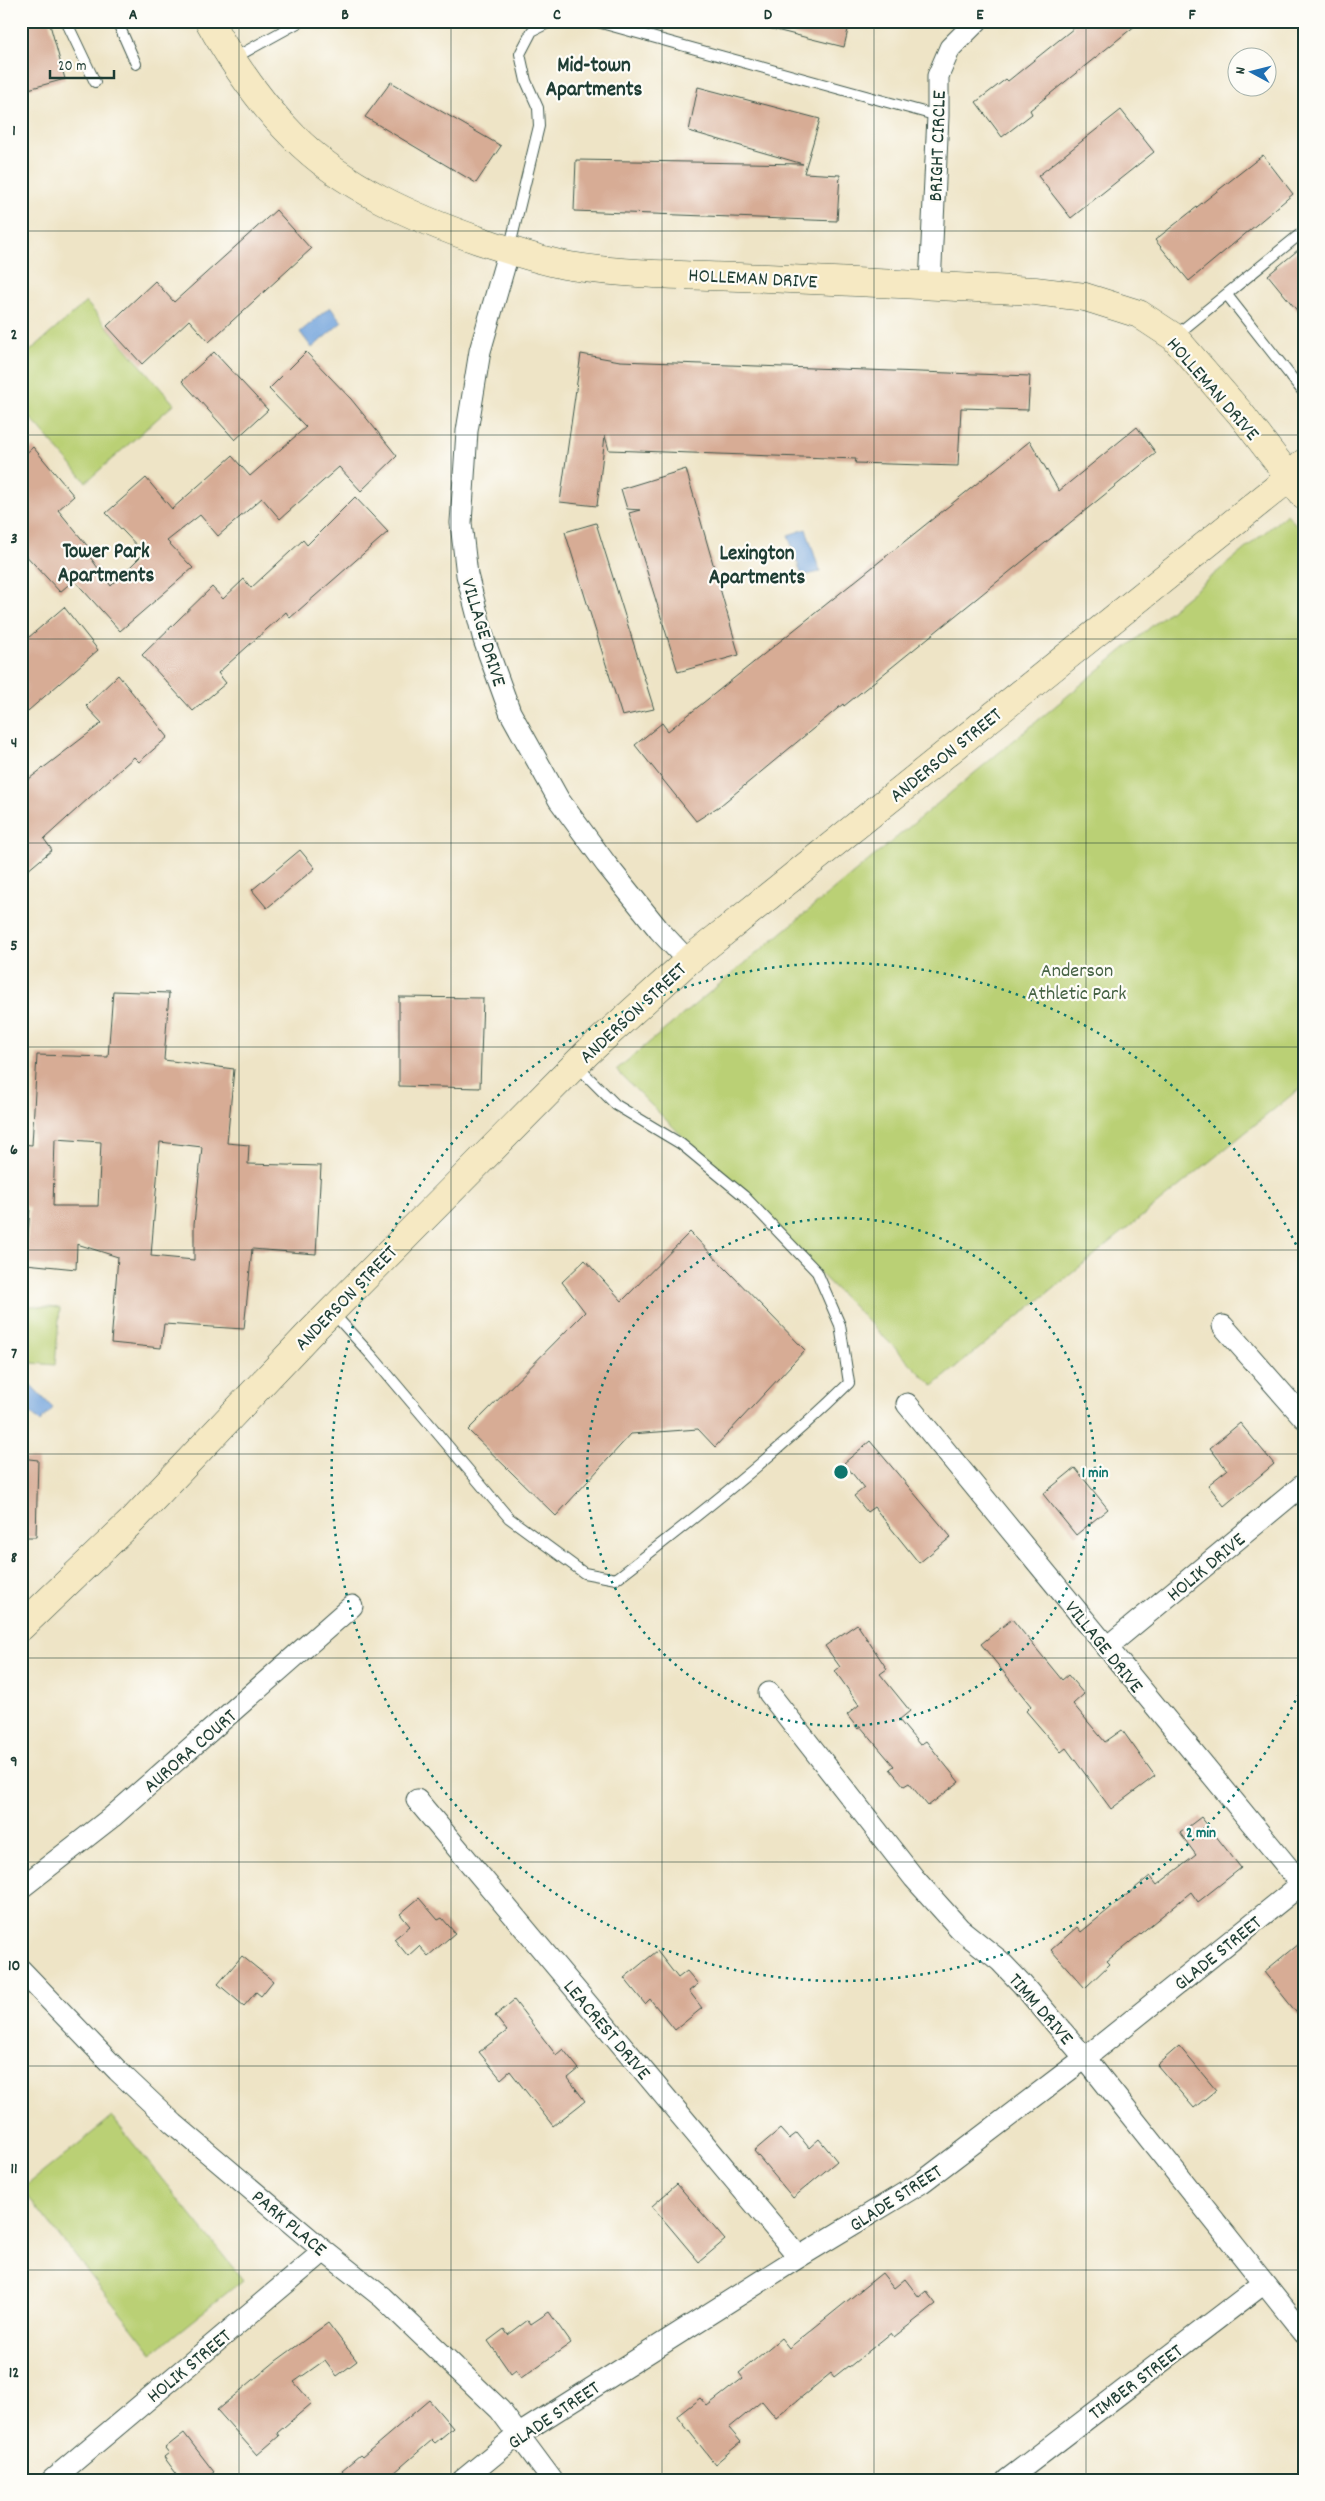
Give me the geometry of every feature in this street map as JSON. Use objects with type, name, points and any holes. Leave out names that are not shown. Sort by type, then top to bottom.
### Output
[{"type":"street","name":"HOLLEMAN DRIVE","points":[[209,21],[231,60],[293,136],[332,169],[373,195],[446,229],[509,250],[569,266],[660,273],[1034,291],[1085,297],[1139,314],[1174,337],[1299,479]]},
{"type":"street","name":"BRIGHT CIRCLE","points":[[930,285],[938,116],[938,76],[950,48],[977,21]]},
{"type":"street","name":"VILLAGE DRIVE","points":[[509,250],[480,351],[467,431],[461,523],[466,575],[484,640],[510,712],[559,800],[606,864],[659,930],[688,961]]},
{"type":"street","name":"ANDERSON STREET","points":[[21,1627],[133,1520],[331,1311],[576,1064],[688,961],[1299,479]]},
{"type":"street","points":[[1224,1326],[1304,1418]]},
{"type":"street","name":"VILLAGE DRIVE","points":[[907,1404],[1303,1884]]},
{"type":"street","name":"HOLIK DRIVE","points":[[1107,1647],[1304,1484]]},
{"type":"street","name":"AURORA COURT","points":[[21,1888],[112,1817],[352,1606]]},
{"type":"street","name":"TIMM DRIVE","points":[[769,1693],[914,1878],[960,1930],[1000,1961],[1022,1983],[1085,2058],[1304,2333]]},
{"type":"street","name":"LEACREST DRIVE","points":[[417,1800],[799,2257]]},
{"type":"street","name":"GLADE STREET","points":[[463,2480],[518,2435],[799,2257],[921,2183],[1085,2058],[1303,1884]]},
{"type":"street","name":"PARK PLACE","points":[[21,1970],[104,2057],[174,2124],[324,2251],[382,2297],[500,2410],[552,2480]]},
{"type":"street","name":"HOLIK STREET","points":[[52,2480],[324,2251]]},
{"type":"street","name":"TIMBER STREET","points":[[1007,2480],[1264,2283]]},
{"type":"lane","points":[[66,21],[95,82]]},
{"type":"lane","points":[[117,21],[136,64]]},
{"type":"lane","points":[[231,60],[301,21]]},
{"type":"lane","points":[[509,250],[539,126],[538,108],[526,81],[520,54],[532,31],[552,21]]},
{"type":"lane","points":[[594,21],[938,116]]},
{"type":"lane","points":[[1174,337],[1304,231]]},
{"type":"lane","points":[[1226,295],[1304,393]]},
{"type":"lane","points":[[331,1311],[379,1364],[509,1518],[584,1573],[616,1578],[693,1519],[816,1415],[849,1383],[840,1325],[817,1272],[744,1196],[682,1144],[616,1105],[576,1064]]},
{"type":"green space","points":[[86,302],[174,404],[86,482],[21,407],[21,359]]},
{"type":"green space","name":"Anderson Athletic Park","points":[[1287,514],[1304,534],[1304,1085],[933,1386],[616,1070]]},
{"type":"green space","points":[[21,1305],[60,1308],[55,1365],[21,1362]]},
{"type":"green space","points":[[112,2117],[243,2280],[152,2353],[22,2189]]},
{"type":"water","points":[[330,307],[342,322],[312,348],[300,332]]},
{"type":"water","points":[[806,529],[820,572],[802,576],[788,535]]},
{"type":"water","points":[[26,1380],[53,1408],[40,1422],[21,1404],[21,1385]]},
{"type":"building","points":[[21,21],[49,21],[65,79],[21,91]]},
{"type":"building","points":[[764,21],[850,21],[844,47],[764,27]]},
{"type":"building","points":[[1069,21],[1141,21],[1030,110],[1032,114],[1002,137],[976,102],[1006,79],[1008,81],[1074,28]]},
{"type":"building","points":[[391,82],[501,146],[476,183],[365,117]]},
{"type":"building","points":[[698,87],[820,119],[804,173],[840,175],[837,221],[574,211],[576,160],[803,164],[689,131]]},
{"type":"building","points":[[1121,110],[1154,152],[1071,218],[1038,176]]},
{"type":"building","points":[[1263,155],[1293,194],[1189,281],[1155,240]]},
{"type":"building","points":[[276,210],[311,249],[209,342],[189,320],[142,364],[107,326],[155,281],[174,302]]},
{"type":"building","points":[[1304,245],[1304,319],[1268,275]]},
{"type":"building","points":[[214,352],[268,410],[235,440],[182,381]]},
{"type":"building","points":[[306,352],[351,399],[397,456],[361,491],[339,467],[280,519],[262,498],[218,536],[200,515],[167,541],[193,568],[120,631],[74,580],[60,592],[21,550],[21,531],[27,525],[21,517],[21,458],[33,447],[74,496],[58,510],[94,554],[90,557],[111,586],[144,553],[106,513],[146,478],[172,509],[232,456],[250,476],[306,427],[269,389]]},
{"type":"building","points":[[581,354],[620,361],[1030,376],[1028,410],[961,408],[958,466],[855,463],[856,459],[609,450],[605,436],[597,506],[560,502]]},
{"type":"building","points":[[1137,427],[1156,453],[844,706],[843,704],[721,805],[696,821],[635,745],[662,723],[668,731],[1030,441],[1059,491]]},
{"type":"building","points":[[686,469],[739,655],[678,672],[629,513],[640,510],[627,509],[621,489]]},
{"type":"building","points":[[355,497],[388,532],[290,618],[286,612],[218,673],[226,683],[193,711],[142,655],[212,587],[223,599],[244,579],[251,588],[303,540],[307,545]]},
{"type":"building","points":[[596,523],[654,709],[622,716],[565,532]]},
{"type":"building","points":[[64,607],[98,650],[21,717],[21,644]]},
{"type":"building","points":[[118,675],[168,737],[139,762],[134,757],[44,839],[52,850],[21,876],[21,785],[102,723],[86,706]]},
{"type":"building","points":[[300,850],[315,868],[267,908],[252,890]]},
{"type":"building","points":[[113,991],[169,993],[164,1060],[234,1069],[227,1143],[249,1145],[248,1164],[321,1166],[316,1254],[252,1249],[244,1329],[164,1324],[161,1348],[111,1343],[118,1257],[77,1244],[76,1269],[26,1264],[30,1207],[21,1206],[21,1144],[32,1145],[37,1055],[108,1057]],"holes":[[[55,1139],[101,1142],[98,1206],[53,1206]],[[160,1142],[202,1147],[194,1224],[194,1260],[151,1256]]]},
{"type":"building","points":[[399,997],[483,998],[480,1088],[399,1086]]},
{"type":"building","points":[[690,1232],[805,1350],[715,1447],[698,1429],[631,1434],[556,1516],[468,1430],[585,1312],[562,1282],[585,1260],[622,1301]]},
{"type":"building","points":[[1240,1423],[1274,1464],[1224,1506],[1208,1485],[1227,1470],[1210,1448]]},
{"type":"building","points":[[870,1441],[951,1537],[919,1563],[874,1507],[867,1512],[854,1496],[864,1488],[844,1463]]},
{"type":"building","points":[[21,1458],[38,1460],[36,1537],[21,1537]]},
{"type":"building","points":[[1075,1468],[1108,1509],[1076,1535],[1043,1494]]},
{"type":"building","points":[[1012,1619],[1062,1680],[1068,1675],[1084,1694],[1073,1704],[1105,1742],[1122,1730],[1155,1776],[1111,1809],[1066,1748],[1061,1752],[1026,1711],[1031,1706],[981,1644]]},
{"type":"building","points":[[857,1624],[887,1669],[880,1674],[910,1711],[899,1720],[920,1745],[926,1741],[959,1782],[928,1806],[909,1783],[904,1786],[890,1769],[894,1766],[860,1726],[858,1729],[847,1715],[859,1705],[835,1671],[840,1667],[825,1646]]},
{"type":"building","points":[[1201,1817],[1241,1868],[1198,1902],[1191,1892],[1107,1961],[1110,1964],[1085,1988],[1051,1950],[1077,1927],[1081,1932],[1150,1876],[1157,1885],[1196,1855],[1180,1833]]},
{"type":"building","points":[[419,1898],[438,1920],[442,1918],[455,1933],[428,1956],[419,1946],[408,1956],[394,1939],[410,1926],[400,1914]]},
{"type":"building","points":[[1304,1939],[1304,2022],[1264,1972]]},
{"type":"building","points":[[657,1951],[678,1978],[687,1971],[698,1984],[689,1991],[702,2008],[675,2030],[650,1999],[645,2004],[624,1978]]},
{"type":"building","points":[[242,1956],[273,1981],[261,1996],[256,1992],[244,2006],[218,1984]]},
{"type":"building","points":[[514,2000],[556,2055],[563,2049],[579,2069],[568,2078],[585,2101],[553,2126],[510,2071],[501,2079],[479,2052],[507,2031],[495,2016]]},
{"type":"building","points":[[1179,2046],[1216,2090],[1194,2108],[1157,2065]]},
{"type":"building","points":[[780,2129],[789,2139],[797,2133],[809,2148],[819,2139],[837,2161],[793,2198],[754,2151]]},
{"type":"building","points":[[677,2184],[725,2240],[699,2262],[652,2206]]},
{"type":"building","points":[[882,2273],[894,2288],[905,2279],[919,2297],[926,2291],[936,2304],[894,2337],[891,2333],[834,2377],[831,2373],[776,2418],[762,2401],[729,2428],[741,2442],[715,2464],[677,2416],[700,2398],[707,2406],[743,2378],[739,2373],[781,2338],[789,2348]]},
{"type":"building","points":[[549,2312],[571,2343],[521,2378],[516,2370],[511,2374],[488,2341],[504,2329],[508,2335],[528,2320],[531,2324]]},
{"type":"building","points":[[328,2323],[357,2361],[337,2376],[325,2360],[294,2382],[312,2403],[277,2433],[279,2436],[257,2455],[217,2410],[276,2361]]},
{"type":"building","points":[[429,2400],[453,2428],[435,2443],[432,2440],[386,2480],[350,2480],[342,2470],[360,2455],[362,2457]]},
{"type":"building","points":[[184,2433],[214,2472],[204,2480],[181,2480],[164,2457],[169,2453],[165,2448]]},
{"type":"district","name":"Mid-town Apartments","points":[[594,76]]},
{"type":"district","name":"Tower Park Apartments","points":[[106,562]]},
{"type":"district","name":"Lexington Apartments","points":[[757,564]]}]
